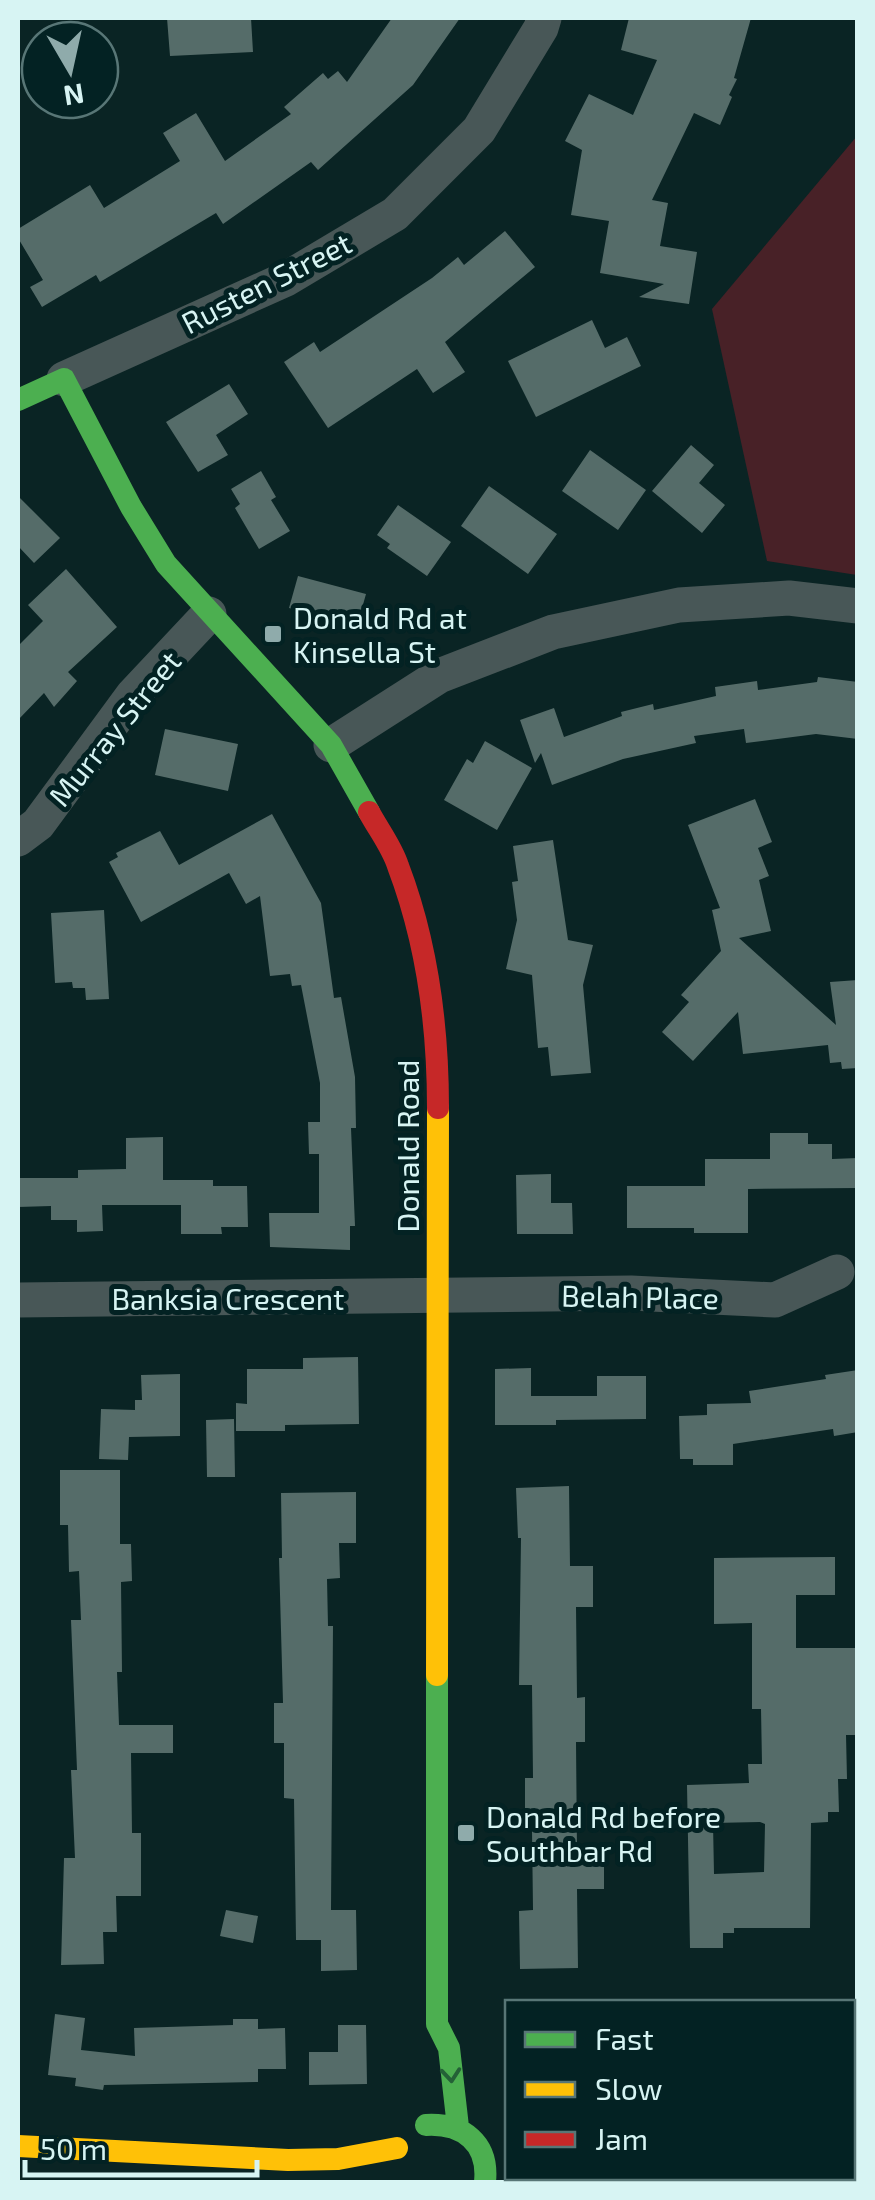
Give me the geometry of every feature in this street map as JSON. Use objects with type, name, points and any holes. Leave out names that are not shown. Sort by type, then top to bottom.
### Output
[{"type":"street","name":"Rusten Street","points":[[18,400],[286,279],[395,214],[479,130],[544,18]]},
{"type":"street","name":"Donald Road","points":[[64,379],[130,507],[166,564],[331,745],[398,864],[424,961],[438,1053],[437,2024],[449,2048],[449,2073],[467,2133],[486,2159],[485,2182]]},
{"type":"street","points":[[331,745],[440,676],[552,632],[679,605],[789,598],[858,606]]},
{"type":"street","name":"Murray Street","points":[[18,839],[38,824],[133,695],[209,614]]},
{"type":"street","name":"Belah Place","points":[[438,1296],[631,1293],[775,1300],[837,1272]]},
{"type":"street","name":"Banksia Crescent","points":[[18,1300],[438,1296]]},
{"type":"street","name":"Donald Road","points":[[425,2047],[437,2024]]},
{"type":"street","points":[[391,2177],[420,2103]]},
{"type":"street","points":[[18,2146],[288,2160],[338,2158],[403,2140],[428,2124],[505,2142]]},
{"type":"street","points":[[527,2182],[645,2182]]},
{"type":"shaded area","points":[[857,136],[857,575],[767,561],[712,309]]},
{"type":"building","points":[[167,18],[251,18],[253,52],[170,56]]},
{"type":"building","points":[[392,18],[460,18],[413,85],[318,170],[311,162],[223,224],[216,213],[100,282],[96,275],[42,307],[30,287],[43,280],[18,238],[18,229],[90,185],[104,208],[180,161],[163,133],[196,113],[225,161],[291,114],[284,107],[323,73],[328,79],[338,71],[347,82]]},
{"type":"building","points":[[629,18],[751,18],[734,78],[737,79],[729,95],[732,97],[720,125],[694,113],[652,200],[668,203],[660,246],[697,252],[689,304],[639,297],[664,284],[600,273],[609,221],[571,215],[582,150],[565,141],[589,94],[633,115],[657,60],[621,50]]},
{"type":"building","points":[[505,231],[535,267],[445,342],[465,372],[433,393],[417,369],[328,428],[284,362],[314,342],[320,352],[458,257],[464,265]]},
{"type":"building","points":[[592,320],[605,348],[627,337],[641,366],[536,417],[508,361]]},
{"type":"building","points":[[229,384],[248,414],[216,435],[228,455],[198,472],[166,422]]},
{"type":"building","points":[[691,445],[714,465],[699,483],[725,505],[702,533],[652,491]]},
{"type":"building","points":[[590,450],[646,490],[618,530],[562,491]]},
{"type":"building","points":[[261,471],[276,497],[271,500],[290,531],[259,549],[235,508],[240,504],[231,489]]},
{"type":"building","points":[[489,486],[557,534],[528,574],[461,526]]},
{"type":"building","points":[[18,496],[60,538],[34,563],[18,546]]},
{"type":"building","points":[[398,505],[451,542],[427,576],[387,548],[390,544],[377,535]]},
{"type":"building","points":[[66,569],[117,627],[68,672],[77,681],[54,707],[44,693],[18,720],[18,646],[43,621],[28,605]]},
{"type":"building","points":[[298,576],[366,594],[357,626],[289,608]]},
{"type":"building","points":[[818,677],[858,682],[858,739],[816,734],[746,743],[744,729],[694,736],[696,743],[623,759],[552,785],[541,753],[535,763],[520,720],[554,708],[564,737],[622,716],[621,712],[653,704],[654,710],[716,696],[715,687],[757,681],[758,690],[817,682]]},
{"type":"building","points":[[165,729],[238,744],[228,791],[155,775]]},
{"type":"building","points":[[485,741],[532,768],[497,830],[444,800],[467,759],[473,763]]},
{"type":"building","points":[[755,799],[772,842],[758,848],[769,876],[759,880],[771,931],[739,938],[836,1025],[830,982],[858,980],[858,1068],[842,1069],[841,1062],[830,1063],[828,1045],[743,1054],[738,1012],[693,1061],[662,1032],[689,1002],[681,995],[721,951],[712,910],[720,908],[688,825]]},
{"type":"building","points":[[272,814],[321,903],[334,998],[341,997],[355,1077],[356,1128],[351,1128],[355,1226],[350,1226],[350,1250],[270,1247],[269,1213],[319,1213],[319,1154],[309,1154],[308,1122],[320,1122],[320,1083],[301,985],[292,986],[290,974],[270,976],[260,896],[246,904],[229,873],[141,922],[109,862],[118,857],[116,853],[160,831],[179,865]]},
{"type":"building","points":[[553,840],[568,940],[593,945],[583,985],[591,1073],[551,1076],[548,1047],[538,1048],[532,975],[506,969],[517,920],[512,882],[518,881],[513,846]]},
{"type":"building","points":[[104,910],[109,999],[86,1000],[85,988],[73,988],[72,982],[55,983],[51,913]]},
{"type":"building","points":[[770,1133],[808,1133],[808,1144],[832,1144],[832,1159],[858,1158],[858,1188],[748,1189],[748,1233],[627,1228],[627,1186],[705,1186],[705,1159],[770,1159]]},
{"type":"building","points":[[163,1137],[163,1180],[213,1180],[213,1186],[247,1186],[248,1227],[221,1227],[222,1234],[181,1234],[181,1205],[102,1205],[103,1231],[77,1232],[77,1220],[51,1220],[51,1206],[18,1207],[18,1178],[78,1178],[78,1170],[126,1169],[126,1138]]},
{"type":"building","points":[[551,1174],[551,1203],[572,1203],[573,1234],[517,1234],[516,1175]]},
{"type":"building","points":[[358,1357],[359,1424],[285,1425],[285,1431],[236,1431],[236,1403],[247,1404],[247,1369],[303,1369],[303,1358]]},
{"type":"building","points":[[531,1368],[531,1396],[597,1396],[597,1376],[646,1376],[646,1419],[495,1425],[495,1369]]},
{"type":"building","points":[[858,1370],[858,1432],[834,1436],[833,1429],[733,1444],[733,1465],[693,1465],[693,1459],[680,1459],[679,1416],[707,1415],[707,1404],[751,1403],[749,1391]]},
{"type":"building","points":[[180,1374],[180,1436],[129,1437],[128,1460],[99,1459],[101,1409],[135,1410],[135,1400],[142,1400],[141,1375]]},
{"type":"building","points":[[234,1419],[235,1477],[207,1477],[206,1420]]},
{"type":"building","points":[[60,1470],[120,1470],[120,1544],[131,1544],[132,1581],[121,1582],[119,1725],[173,1725],[173,1753],[131,1753],[132,1833],[141,1833],[141,1896],[116,1896],[117,1932],[103,1932],[104,1964],[61,1965],[64,1858],[75,1858],[71,1770],[77,1770],[71,1620],[81,1620],[79,1571],[69,1572],[68,1525],[60,1525]]},
{"type":"building","points":[[569,1486],[570,1566],[593,1566],[593,1607],[576,1607],[577,1698],[585,1697],[585,1742],[576,1742],[577,1850],[604,1850],[604,1889],[577,1889],[578,1968],[520,1969],[519,1911],[533,1910],[532,1830],[525,1830],[525,1778],[533,1778],[532,1685],[519,1685],[521,1538],[516,1488]]},
{"type":"building","points":[[356,1492],[356,1543],[339,1543],[340,1578],[327,1579],[328,1626],[333,1626],[331,1910],[356,1910],[357,1970],[321,1971],[321,1940],[296,1940],[294,1799],[284,1798],[284,1743],[274,1743],[274,1703],[283,1703],[281,1493]]},
{"type":"building","points":[[835,1557],[835,1595],[796,1595],[796,1648],[856,1648],[855,1735],[846,1735],[847,1779],[838,1779],[839,1812],[828,1812],[828,1822],[811,1823],[810,1928],[734,1928],[734,1933],[723,1933],[723,1948],[690,1948],[687,1785],[749,1783],[748,1764],[762,1764],[761,1709],[752,1709],[752,1623],[714,1624],[714,1558]],"holes":[[[713,1823],[765,1824],[764,1872],[714,1874]]]},
{"type":"building","points":[[226,1910],[258,1916],[253,1943],[220,1936]]},
{"type":"building","points":[[55,2014],[85,2018],[81,2050],[135,2056],[134,2028],[233,2025],[233,2019],[258,2019],[258,2029],[285,2028],[286,2069],[258,2069],[258,2082],[104,2085],[103,2090],[75,2086],[76,2078],[48,2075]]},
{"type":"building","points":[[338,2025],[366,2025],[367,2084],[309,2085],[309,2052],[338,2052]]},
{"type":"traffic: fast","points":[[18,400],[64,379],[131,507],[166,564],[331,745],[369,812]]},
{"type":"traffic: fast","points":[[437,1675],[437,2024],[449,2048],[458,2127]]},
{"type":"traffic: fast","points":[[426,2125],[451,2128],[471,2138],[483,2156],[485,2182]]},
{"type":"traffic: slow","points":[[437,1675],[438,1108]]},
{"type":"traffic: slow","points":[[18,2146],[288,2160],[338,2159],[397,2148]]},
{"type":"traffic: jam","points":[[369,812],[395,859],[416,924],[433,1016],[438,1108]]},
{"type":"traffic: jam","points":[[527,2182],[645,2182]]},
{"type":"place","name":"Donald Rd at Kinsella St","points":[[273,634]]},
{"type":"place","name":"Donald Rd before Southbar Rd","points":[[466,1833]]}]
